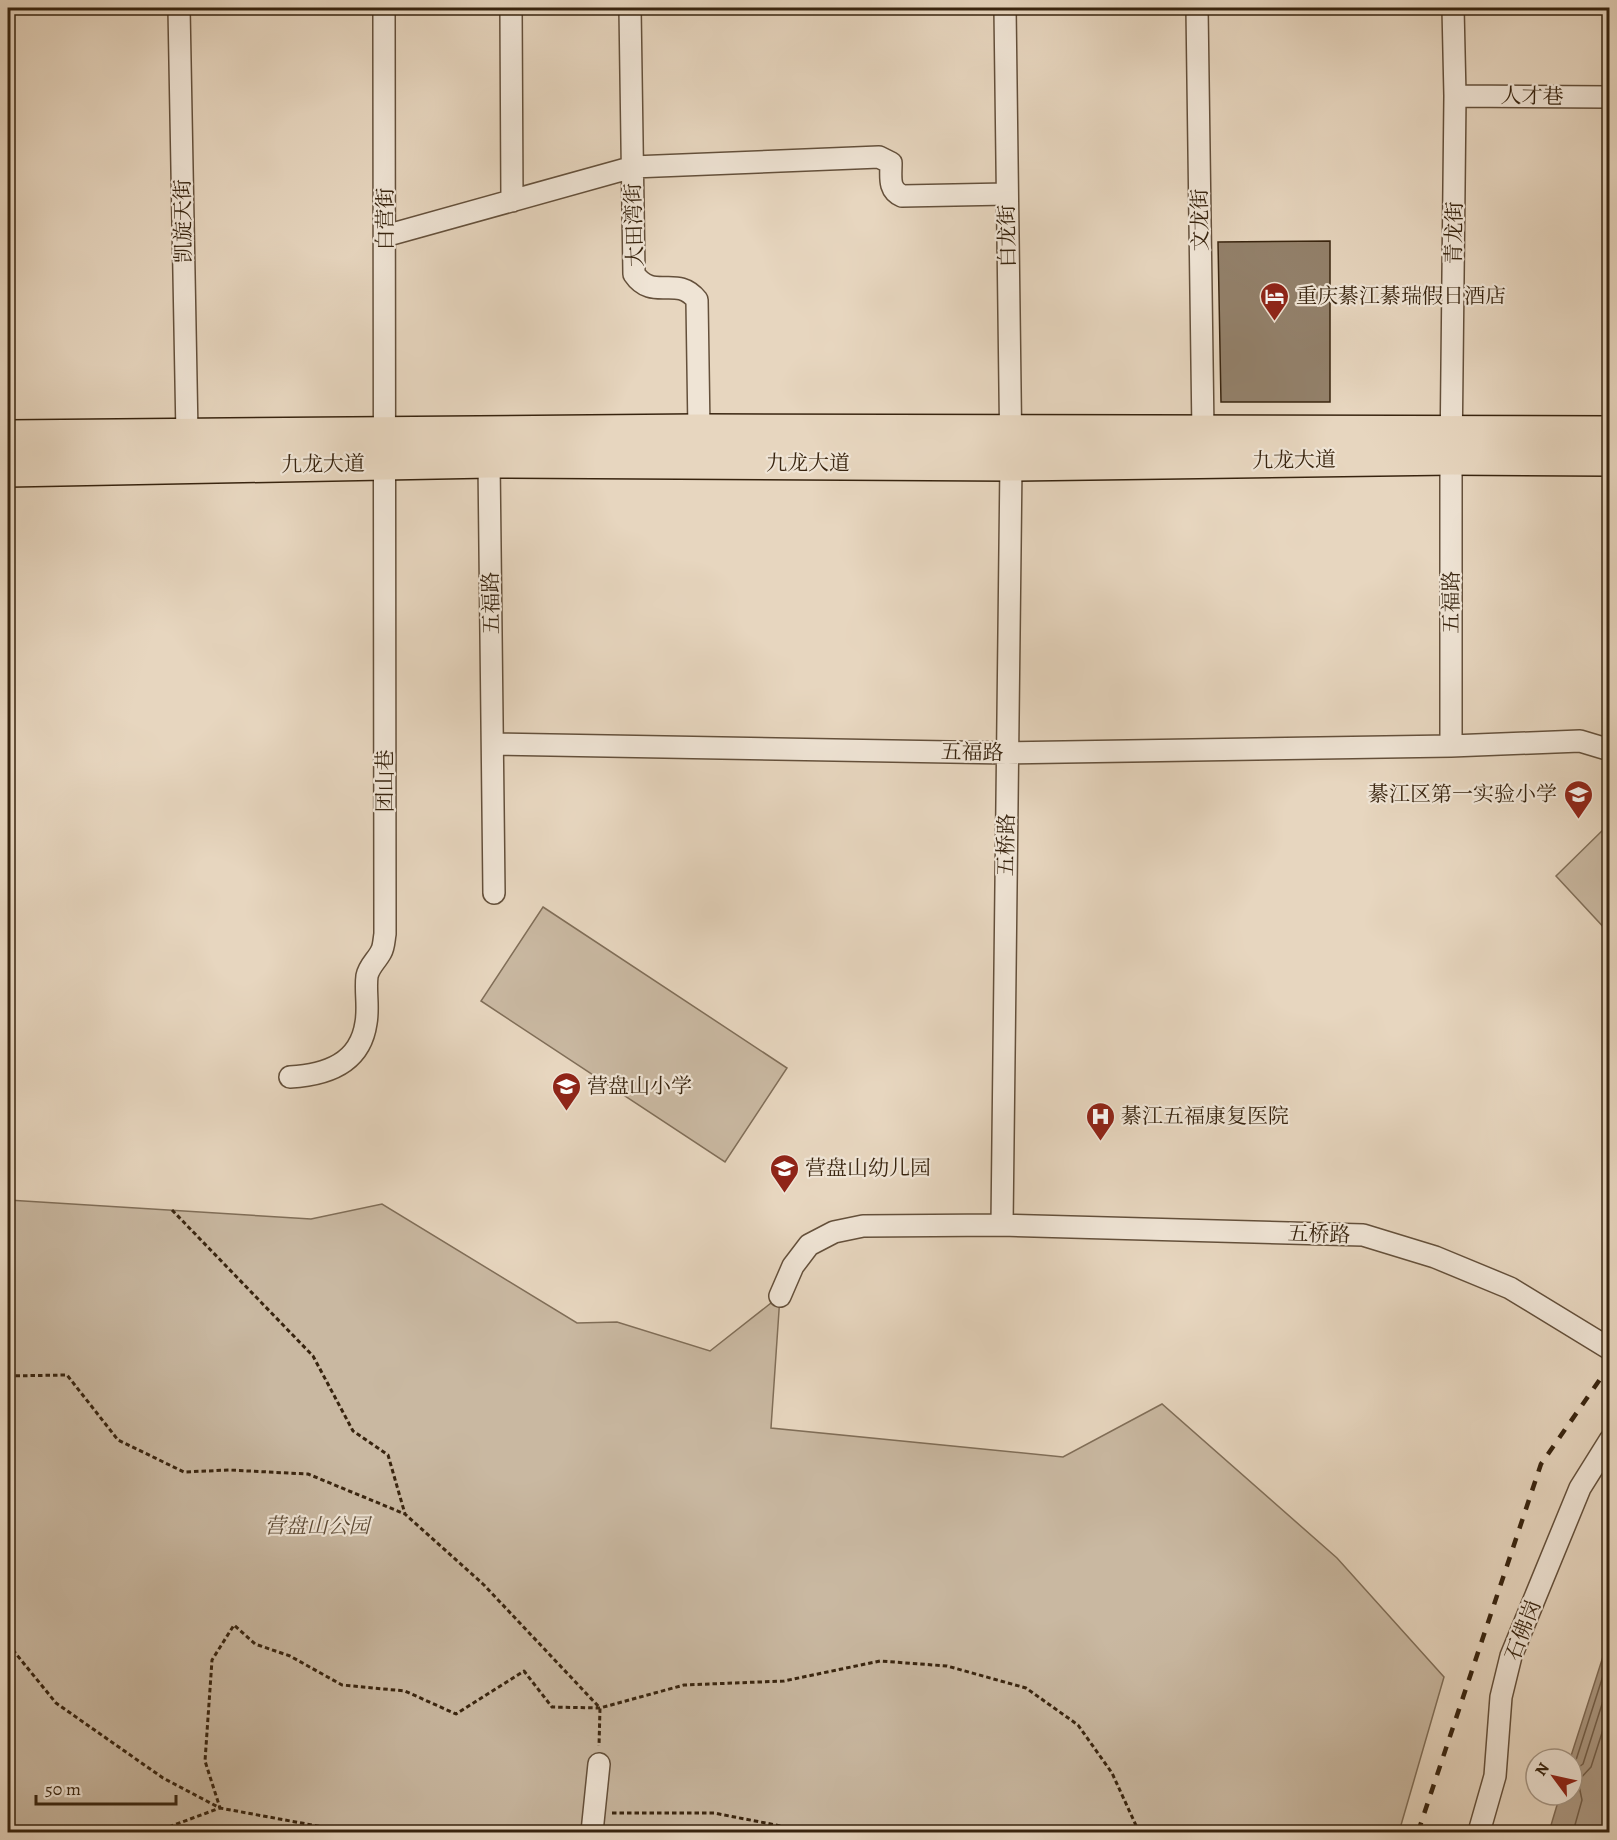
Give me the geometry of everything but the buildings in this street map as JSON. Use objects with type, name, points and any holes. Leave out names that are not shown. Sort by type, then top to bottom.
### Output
[{"type":"main road","name":"九龙大道","points":[[8,470],[699,431],[1203,432],[1451,445],[1610,459]]},
{"type":"main road","name":"九龙大道","points":[[8,437],[187,434],[384,447],[489,461],[1011,464],[1451,445],[1610,433]]},
{"type":"street","name":"凯旋天街","points":[[178,8],[187,434]]},
{"type":"street","name":"白营街","points":[[384,8],[384,447]]},
{"type":"street","points":[[511,8],[512,201]]},
{"type":"street","name":"大田湾街","points":[[630,8],[634,274],[641,284],[650,289],[681,287],[691,292],[697,300],[699,431]]},
{"type":"street","name":"白龙街","points":[[1005,8],[1011,464]]},
{"type":"street","name":"文龙街","points":[[1197,8],[1203,432]]},
{"type":"street","name":"青龙街","points":[[1451,445],[1455,96],[1453,8]]},
{"type":"street","name":"人才巷","points":[[1455,96],[1610,98]]},
{"type":"street","points":[[385,236],[633,167],[879,157],[891,163],[891,187],[894,193],[902,196],[1007,194]]},
{"type":"street","name":"五福路","points":[[1451,445],[1451,746]]},
{"type":"street","name":"团山巷","points":[[290,1077],[318,1075],[336,1068],[353,1053],[362,1039],[366,1022],[367,974],[382,951],[384,447]]},
{"type":"street","name":"五福路","points":[[489,461],[494,893]]},
{"type":"street","name":"五桥路","points":[[1002,1225],[1011,464]]},
{"type":"street","name":"五福路","points":[[493,744],[1007,753],[1451,746],[1580,741],[1610,750]]},
{"type":"street","name":"五桥路","points":[[780,1296],[793,1266],[809,1245],[834,1232],[863,1226],[1002,1225],[1363,1235],[1435,1257],[1510,1288],[1610,1348]]},
{"type":"street","name":"石佛岗","points":[[1479,1833],[1496,1776],[1501,1697],[1511,1656],[1580,1488],[1610,1440]]},
{"type":"street","points":[[593,1823],[599,1764]]},
{"type":"path","points":[[172,1210],[314,1356],[353,1431],[388,1455],[405,1514]]},
{"type":"path","points":[[8,1376],[67,1375],[118,1440],[184,1472],[229,1470],[308,1474],[405,1514],[484,1585],[600,1708],[599,1764]]},
{"type":"path","points":[[219,1808],[205,1761],[212,1660],[234,1625],[255,1644],[290,1656],[342,1685],[405,1691],[456,1714],[524,1671],[552,1707],[600,1708],[684,1685],[784,1681],[880,1661],[947,1666],[1026,1688],[1078,1725],[1112,1773],[1139,1833]]},
{"type":"path","points":[[8,1644],[56,1703],[163,1778],[219,1808],[350,1833]]},
{"type":"path","points":[[155,1833],[219,1808]]},
{"type":"path","points":[[593,1823],[655,1811],[714,1813],[812,1833]]},
{"type":"path","points":[[8,1825],[10,1833]]},
{"type":"path","points":[[922,1833],[930,1833]]},
{"type":"green space","points":[[1609,824],[1609,933],[1556,876]]},
{"type":"green space","points":[[543,907],[787,1068],[725,1162],[481,1001]]},
{"type":"green space","name":"营盘山公园","points":[[8,1200],[311,1219],[382,1204],[577,1323],[617,1322],[710,1351],[780,1296],[771,1428],[1063,1457],[1162,1404],[1337,1558],[1444,1677],[1399,1832],[8,1832]]},
{"type":"water","points":[[1609,1638],[1609,1832],[1549,1832],[1556,1807],[1584,1807],[1584,1747],[1574,1747]]},
{"type":"railway","points":[[1418,1832],[1541,1464],[1610,1365]]},
{"type":"place","name":"重庆綦江綦瑞假日酒店","points":[[1275,322]]},
{"type":"place","name":"綦江区第一实验小学","points":[[1578,820]]},
{"type":"place","name":"营盘山小学","points":[[566,1112]]},
{"type":"place","name":"綦江五福康复医院","points":[[1100,1142]]},
{"type":"place","name":"营盘山幼儿园","points":[[784,1194]]}]
